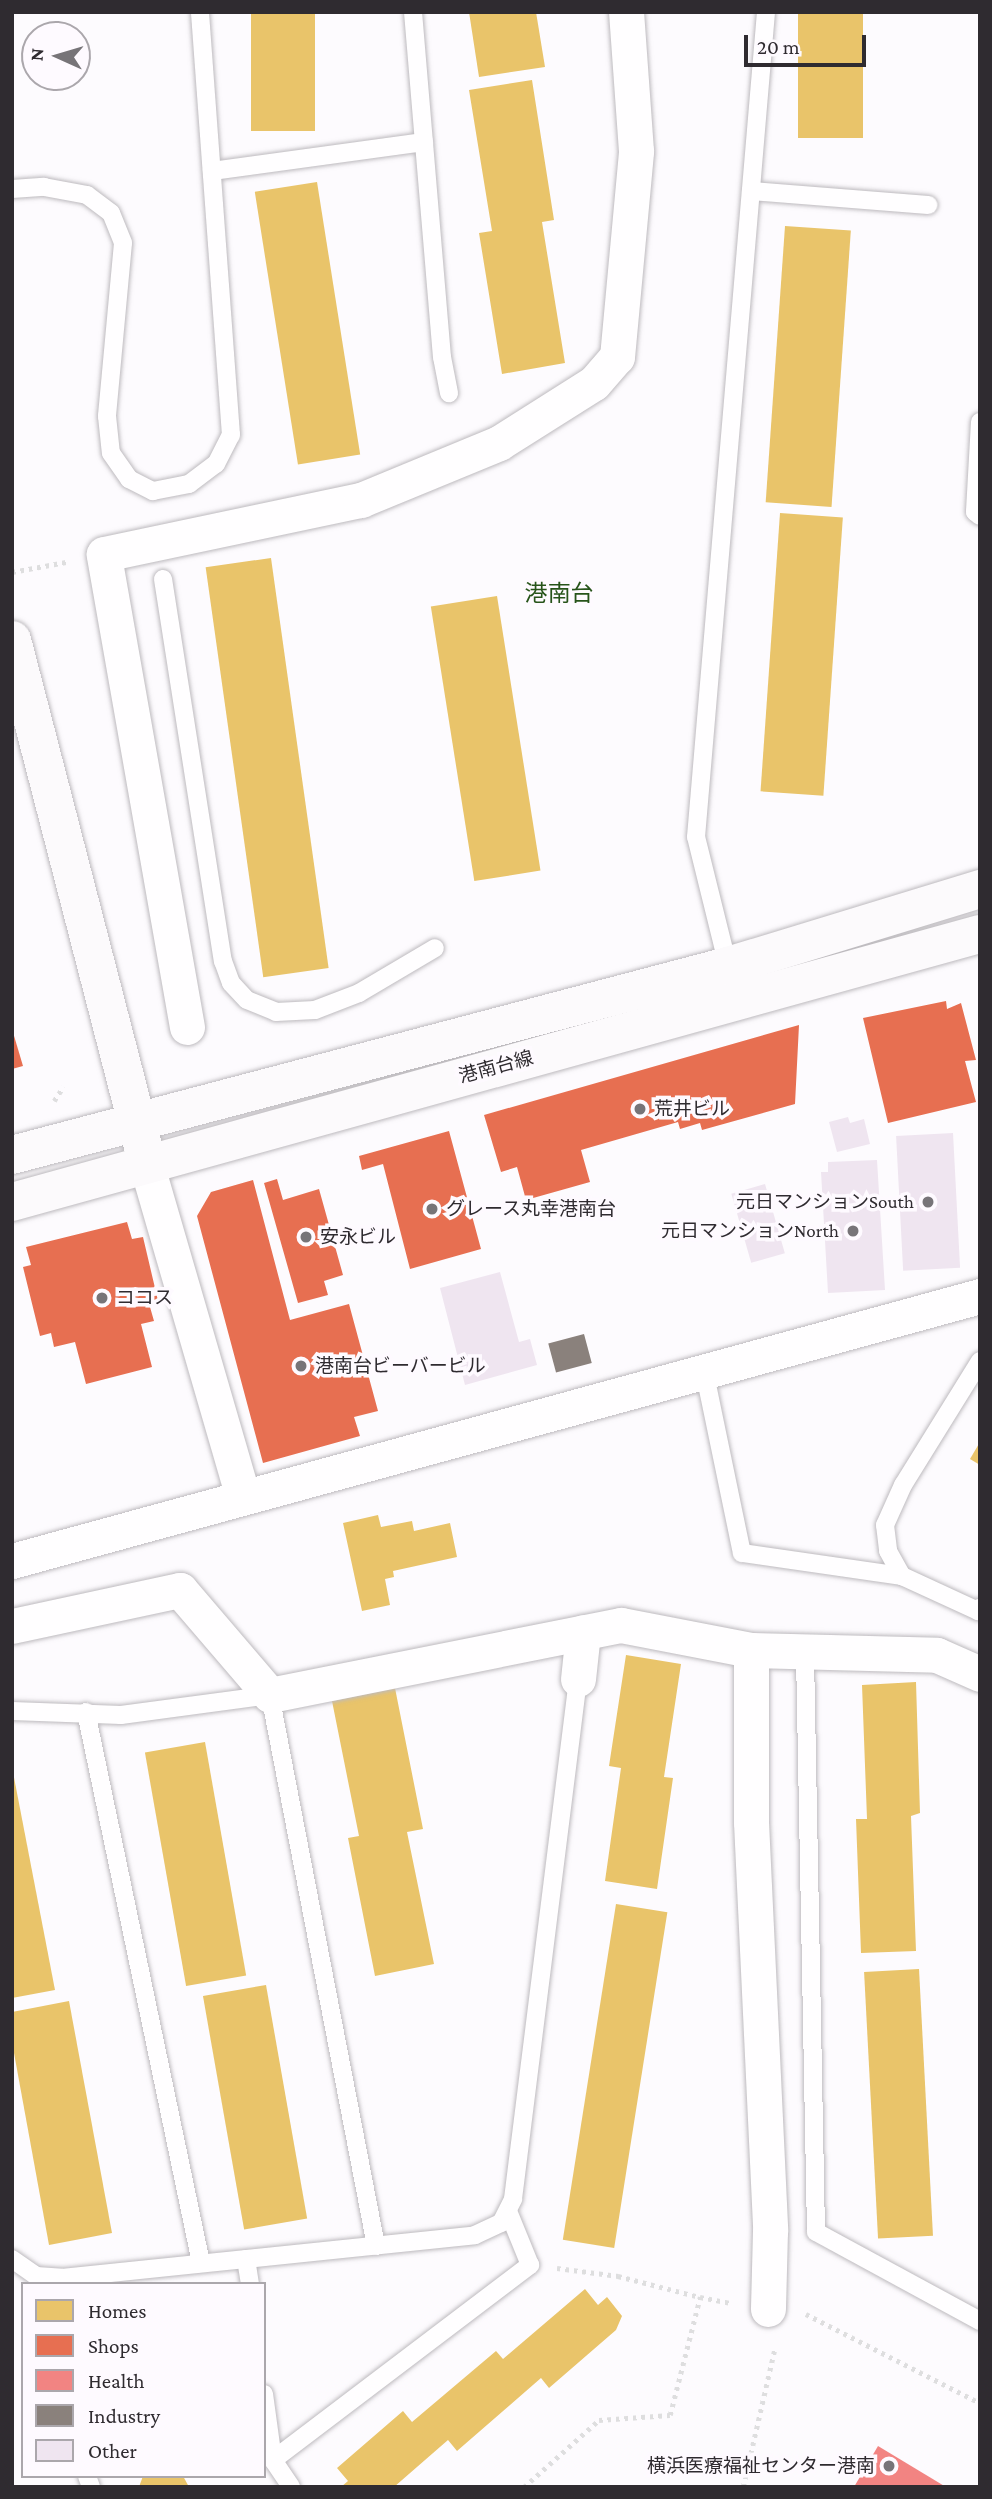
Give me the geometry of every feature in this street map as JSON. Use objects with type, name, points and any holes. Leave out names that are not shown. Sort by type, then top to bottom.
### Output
[{"type":"street","points":[[187,1027],[104,554],[361,500],[499,443],[594,383],[617,357],[636,150],[626,12]]},
{"type":"street","points":[[12,640],[138,1119],[146,1163],[243,1496]]},
{"type":"street","name":"港南台線","points":[[12,1155],[138,1119],[728,966],[980,889]]},
{"type":"street","name":"港南台線","points":[[12,1202],[980,934]]},
{"type":"street","points":[[12,1561],[980,1296]]},
{"type":"street","points":[[12,1626],[180,1590],[270,1695],[621,1625],[751,1650],[805,1654],[937,1655],[980,1674]]},
{"type":"street","points":[[578,1679],[583,1632]]},
{"type":"street","points":[[751,1650],[751,1822],[775,2312]]},
{"type":"lane","points":[[12,189],[44,187],[88,195],[111,213],[123,243],[107,416],[111,453],[128,480],[153,491],[189,484],[216,464],[231,435],[200,12]]},
{"type":"lane","points":[[413,12],[449,393]]},
{"type":"lane","points":[[728,966],[696,837],[766,12]]},
{"type":"lane","points":[[212,171],[424,142]]},
{"type":"lane","points":[[751,191],[928,205]]},
{"type":"lane","points":[[980,422],[975,512],[980,516]]},
{"type":"lane","points":[[163,579],[223,961],[231,984],[247,1000],[276,1012],[315,1010],[359,993],[435,948]]},
{"type":"lane","points":[[902,1576],[888,1551],[886,1525],[903,1485],[980,1361]]},
{"type":"lane","points":[[704,1370],[742,1553],[902,1576],[978,1611],[980,1608]]},
{"type":"lane","points":[[805,1654],[816,2232],[980,2321]]},
{"type":"lane","points":[[12,2259],[36,2276],[62,2278],[475,2235],[502,2224],[513,2199],[578,1679]]},
{"type":"lane","points":[[12,1711],[121,1715],[177,1711],[270,1695],[376,2246]]},
{"type":"lane","points":[[86,1712],[201,2263]]},
{"type":"lane","points":[[273,2460],[530,2265],[508,2211]]},
{"type":"lane","points":[[246,2259],[250,2282]]},
{"type":"lane","points":[[266,2409],[273,2460],[291,2487]]},
{"type":"path","points":[[12,572],[104,554]]},
{"type":"path","points":[[530,2265],[618,2276],[700,2297],[775,2312]]},
{"type":"path","points":[[524,2487],[599,2420],[670,2415],[700,2297]]},
{"type":"path","points":[[743,2487],[775,2312],[785,2304],[980,2403]]},
{"type":"building: Homes","points":[[251,12],[315,12],[315,131],[251,131]]},
{"type":"building: Homes","points":[[469,12],[536,12],[545,67],[479,77]]},
{"type":"building: Homes","points":[[798,12],[863,12],[863,138],[798,138]]},
{"type":"building: Homes","points":[[532,80],[554,220],[542,222],[565,363],[502,374],[479,233],[492,231],[469,90]]},
{"type":"building: Homes","points":[[317,182],[360,455],[298,464],[255,192]]},
{"type":"building: Homes","points":[[785,226],[851,231],[832,507],[766,502]]},
{"type":"building: Homes","points":[[780,513],[843,517],[823,796],[761,791]]},
{"type":"building: Homes","points":[[271,558],[329,968],[263,977],[206,567]]},
{"type":"building: Homes","points":[[497,596],[540,871],[474,881],[431,606]]},
{"type":"building: Homes","points":[[980,1442],[980,1465],[970,1459]]},
{"type":"building: Homes","points":[[378,1515],[381,1527],[412,1521],[414,1531],[450,1523],[457,1557],[393,1571],[394,1577],[385,1579],[390,1605],[362,1611],[343,1523]]},
{"type":"building: Homes","points":[[626,1655],[681,1664],[664,1777],[673,1778],[657,1889],[605,1881],[621,1768],[609,1766]]},
{"type":"building: Homes","points":[[916,1682],[920,1813],[911,1816],[916,1951],[861,1953],[856,1819],[867,1819],[862,1685]]},
{"type":"building: Homes","points":[[395,1688],[423,1829],[407,1832],[434,1964],[375,1976],[348,1838],[359,1836],[332,1701]]},
{"type":"building: Homes","points":[[205,1742],[246,1975],[186,1986],[145,1753]]},
{"type":"building: Homes","points":[[12,1767],[55,1990],[12,1998]]},
{"type":"building: Homes","points":[[616,1904],[667,1912],[614,2248],[563,2240]]},
{"type":"building: Homes","points":[[919,1969],[933,2236],[878,2239],[864,1972]]},
{"type":"building: Homes","points":[[266,1985],[307,2218],[244,2230],[203,1996]]},
{"type":"building: Homes","points":[[69,2001],[112,2233],[49,2245],[12,2042],[12,2012]]},
{"type":"building: Homes","points":[[585,2289],[598,2305],[607,2297],[622,2316],[616,2330],[549,2388],[541,2378],[457,2451],[448,2440],[394,2487],[341,2487],[348,2481],[337,2468],[403,2411],[412,2422],[496,2351],[503,2359]]},
{"type":"building: Homes","points":[[142,2478],[184,2478],[189,2487],[139,2487]]},
{"type":"building: Shops","points":[[946,1001],[947,1009],[961,1003],[976,1060],[965,1061],[976,1102],[888,1123],[863,1018]]},
{"type":"building: Shops","name":"荒井ビル","points":[[799,1025],[795,1104],[702,1130],[700,1123],[680,1129],[678,1122],[581,1150],[590,1182],[526,1200],[517,1167],[501,1172],[484,1115]]},
{"type":"building: Shops","points":[[12,1029],[23,1066],[12,1069]]},
{"type":"building: Shops","name":"グレース丸幸港南台","points":[[449,1131],[481,1249],[410,1269],[383,1164],[362,1170],[359,1156]]},
{"type":"building: Shops","name":"安永ビル","points":[[277,1179],[283,1200],[319,1189],[343,1275],[324,1281],[328,1295],[298,1303],[264,1183]]},
{"type":"building: Shops","name":"港南台ビーバービル","points":[[253,1180],[290,1320],[349,1304],[378,1411],[354,1417],[360,1436],[263,1463],[197,1216],[211,1192]]},
{"type":"building: Shops","points":[[127,1222],[132,1239],[143,1237],[159,1305],[150,1307],[154,1321],[141,1324],[152,1367],[86,1384],[75,1342],[54,1347],[51,1333],[40,1336],[23,1267],[31,1265],[26,1247]]},
{"type":"building: Health","name":"横浜医療福祉センター港南","points":[[878,2446],[946,2487],[854,2487]]},
{"type":"building: Industry","points":[[584,1334],[592,1363],[556,1373],[548,1344]]},
{"type":"building: Other","points":[[848,1117],[850,1123],[864,1119],[870,1144],[837,1152],[829,1122]]},
{"type":"building: Other","name":"元日マンションSouth","points":[[953,1133],[960,1268],[903,1271],[896,1136]]},
{"type":"building: Other","name":"元日マンションNorth","points":[[877,1160],[885,1290],[828,1293],[821,1172],[828,1172],[828,1162]]},
{"type":"building: Other","points":[[765,1184],[785,1253],[751,1263],[731,1194]]},
{"type":"building: Other","points":[[500,1272],[519,1342],[530,1339],[537,1365],[465,1385],[440,1288]]},
{"type":"place","name":"荒井ビル","points":[[640,1109]]},
{"type":"place","name":"元日マンションSouth","points":[[928,1202]]},
{"type":"place","name":"グレース丸幸港南台","points":[[432,1209]]},
{"type":"place","name":"元日マンションNorth","points":[[853,1231]]},
{"type":"place","name":"安永ビル","points":[[306,1237]]},
{"type":"place","name":"ココス","points":[[102,1298]]},
{"type":"place","name":"港南台ビーバービル","points":[[301,1366]]},
{"type":"place","name":"横浜医療福祉センター港南","points":[[889,2466]]},
{"type":"district","name":"港南台","points":[[559,593]]}]
